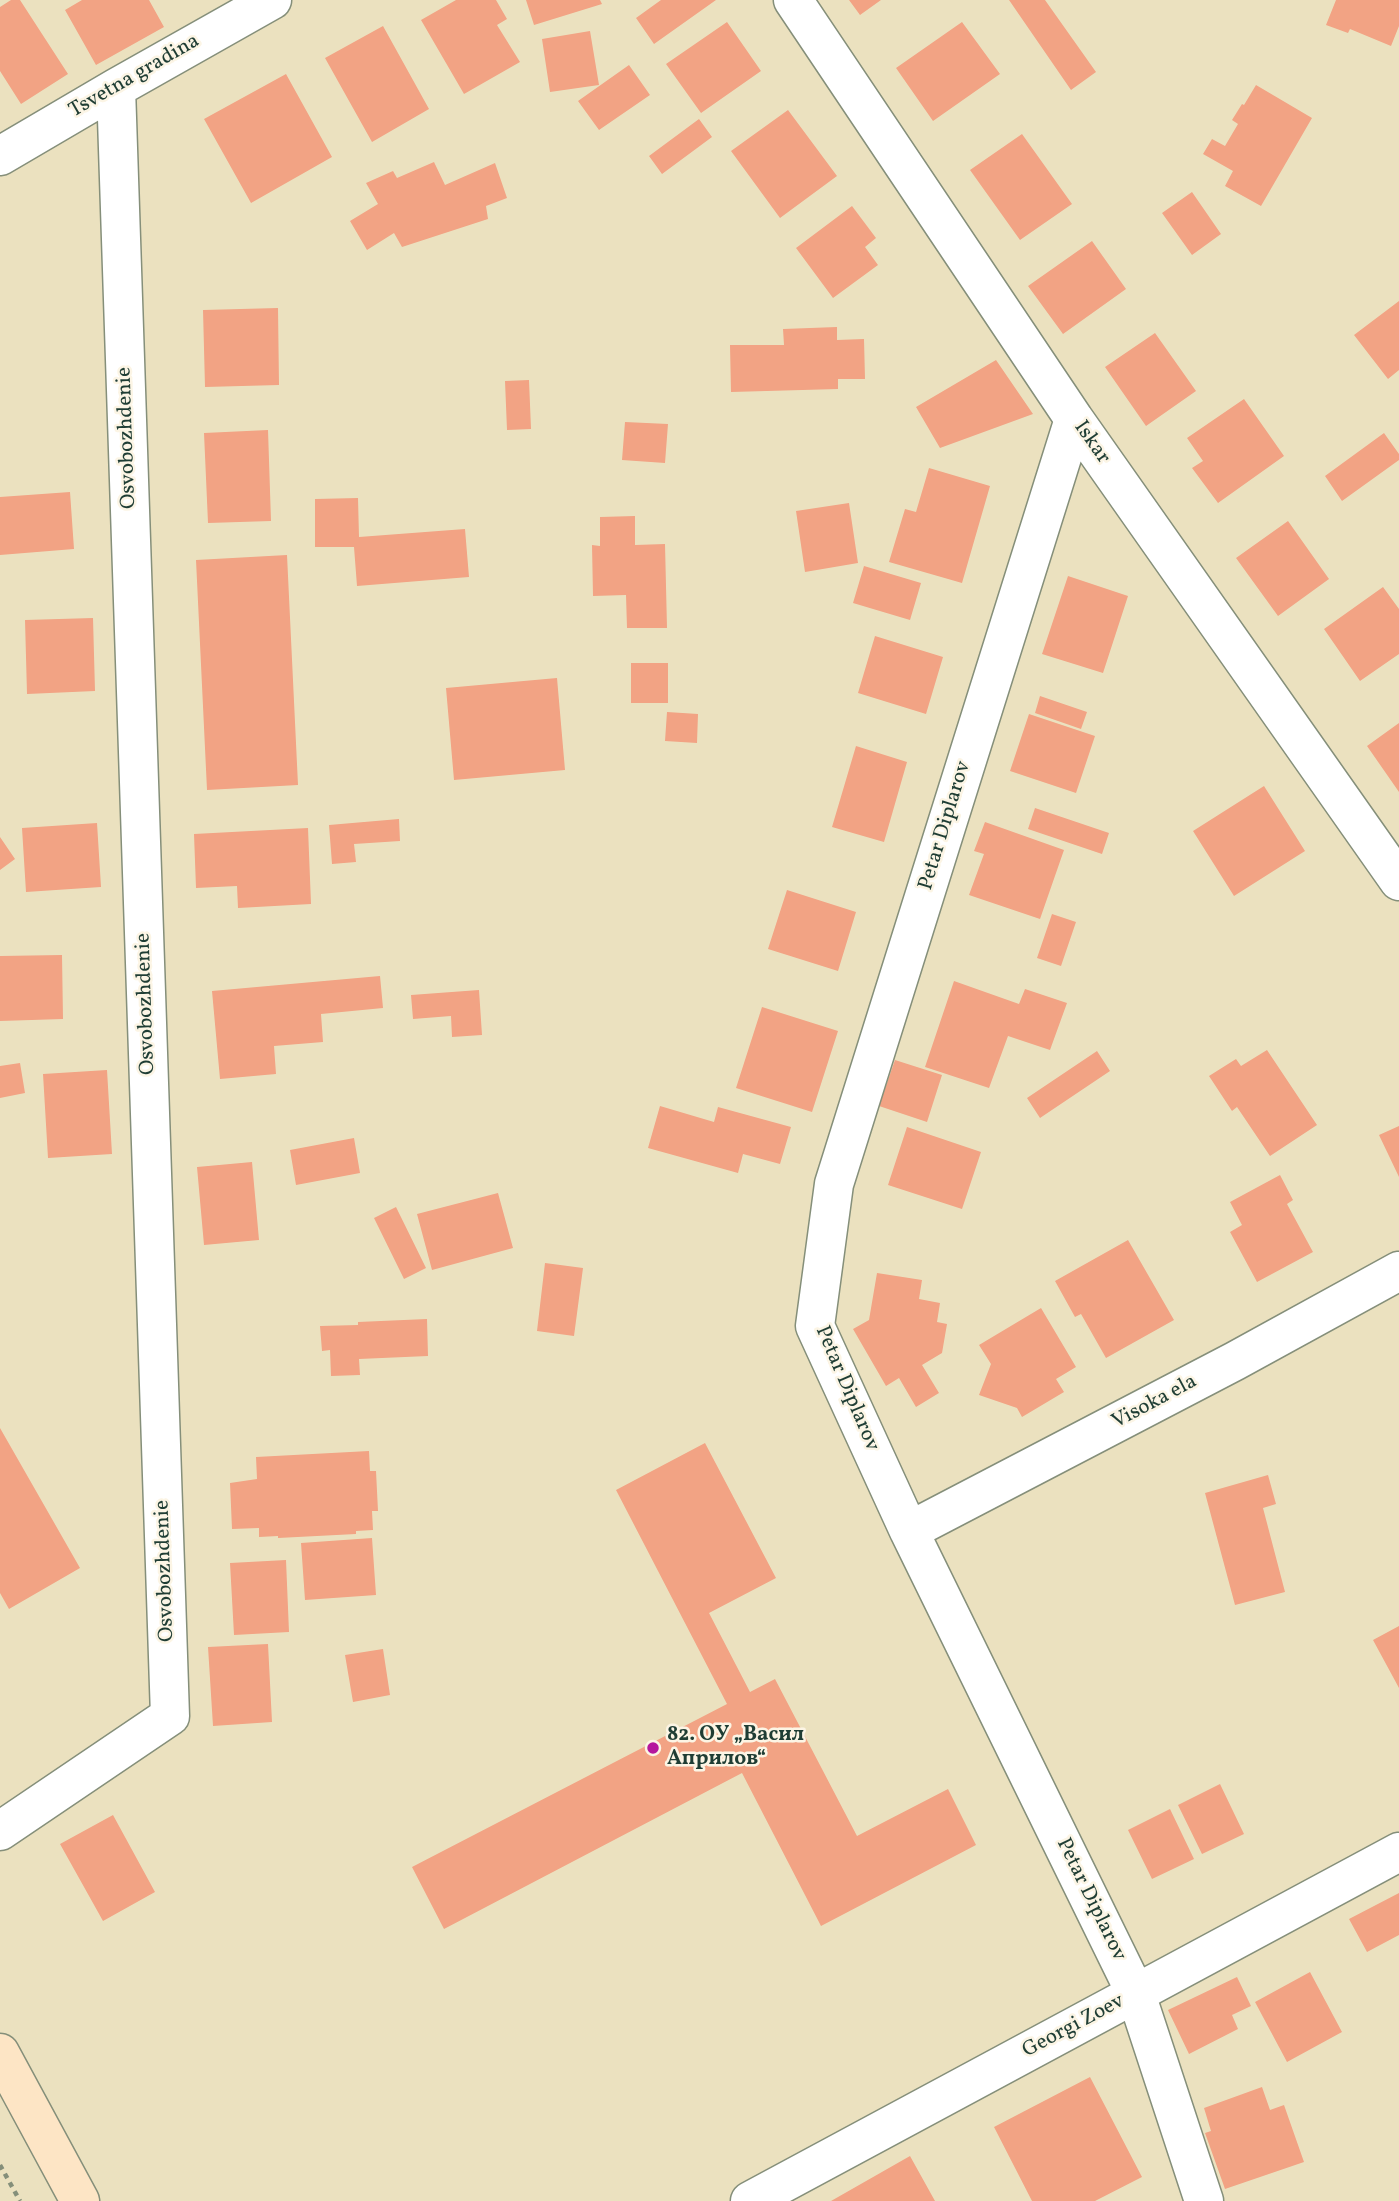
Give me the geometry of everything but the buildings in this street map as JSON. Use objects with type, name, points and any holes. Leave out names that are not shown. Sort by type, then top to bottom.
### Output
[{"type":"main road","points":[[0,2053],[80,2201]]},
{"type":"street","name":"Tsvetna gradina","points":[[0,156],[272,0]]},
{"type":"street","name":"Iskar","points":[[793,0],[1074,419],[1399,881]]},
{"type":"street","name":"Osvobozhdenie","points":[[0,1831],[170,1716],[116,88]]},
{"type":"street","name":"Petar Diplarov","points":[[1074,419],[834,1184],[815,1326],[909,1531],[1136,1994],[1204,2201]]},
{"type":"street","name":"Visoka ela","points":[[909,1531],[1235,1361],[1399,1271]]},
{"type":"street","name":"Georgi Zoev","points":[[750,2201],[1399,1852]]},
{"type":"path","points":[[0,2165],[20,2201]]},
{"type":"place","name":"82. ОУ „Васил Априлов“","points":[[653,1748]]}]
